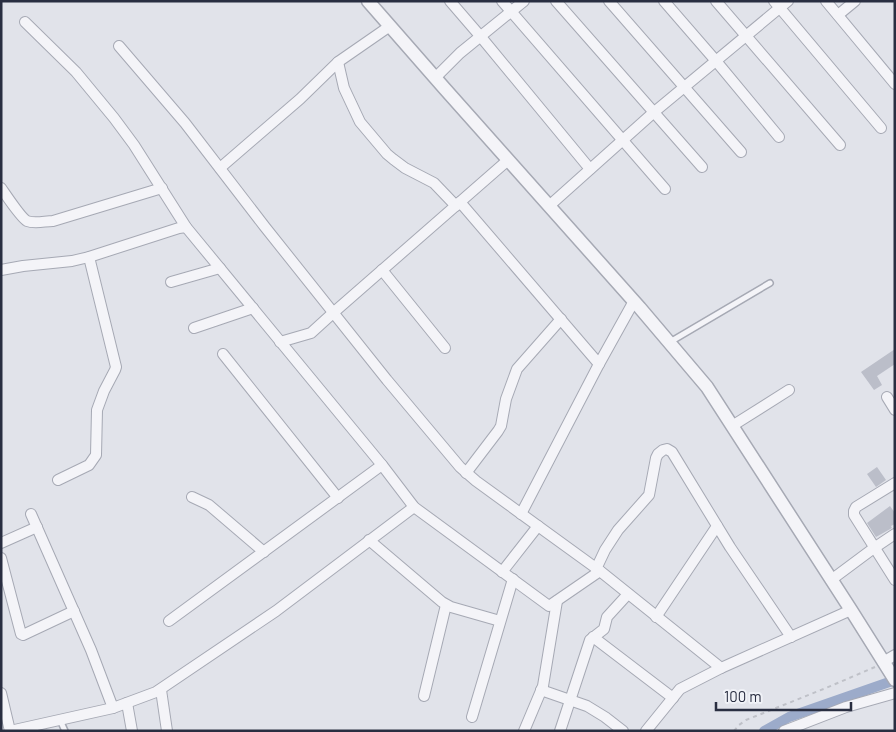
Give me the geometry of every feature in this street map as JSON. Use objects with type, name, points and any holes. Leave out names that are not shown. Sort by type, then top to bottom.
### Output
[{"type":"street","points":[[368,1],[634,301],[707,387],[886,663],[895,680]]},
{"type":"street","points":[[450,1],[590,169]]},
{"type":"street","points":[[502,1],[665,189]]},
{"type":"street","points":[[435,78],[460,53],[524,1]]},
{"type":"street","points":[[556,1],[702,167]]},
{"type":"street","points":[[609,1],[741,152]]},
{"type":"street","points":[[664,1],[779,137]]},
{"type":"street","points":[[716,1],[840,145]]},
{"type":"street","points":[[549,206],[653,113],[746,36],[777,5],[788,1]]},
{"type":"street","points":[[826,1],[895,84]]},
{"type":"street","points":[[838,16],[855,1]]},
{"type":"street","points":[[777,5],[881,128]]},
{"type":"street","points":[[25,22],[76,72],[94,94],[134,145],[186,227],[382,465],[414,507],[549,606],[598,570],[605,550],[618,530],[649,495],[656,458],[658,454],[667,449],[672,452],[730,547],[791,637]]},
{"type":"street","points":[[220,168],[300,99],[338,62],[390,26]]},
{"type":"street","points":[[119,46],[185,122],[333,313],[466,473],[598,570],[721,668]]},
{"type":"street","points":[[338,62],[346,94],[358,118],[366,128],[393,159],[412,172],[434,183],[458,204],[599,364]]},
{"type":"street","points":[[280,342],[310,333],[508,160]]},
{"type":"street","points":[[1,188],[23,218],[30,222],[39,222],[53,221],[162,188]]},
{"type":"street","points":[[1,270],[72,261],[186,227]]},
{"type":"street","points":[[58,480],[89,465],[96,455],[97,410],[116,367],[89,257]]},
{"type":"street","points":[[171,282],[220,268]]},
{"type":"street","points":[[382,270],[445,348]]},
{"type":"street","points":[[521,514],[634,301]]},
{"type":"street","points":[[194,328],[253,308]]},
{"type":"street","points":[[466,473],[501,426],[506,399],[518,369],[560,319]]},
{"type":"street","points":[[223,354],[338,498]]},
{"type":"street","points":[[732,426],[789,390]]},
{"type":"street","points":[[887,397],[895,410]]},
{"type":"street","points":[[169,621],[382,465]]},
{"type":"street","points":[[895,483],[856,507],[854,511],[854,515],[895,580]]},
{"type":"street","points":[[192,497],[209,505],[264,552]]},
{"type":"street","points":[[1,693],[10,731],[113,708],[146,697],[161,690],[276,611],[414,507]]},
{"type":"street","points":[[31,514],[91,650],[113,708]]},
{"type":"street","points":[[502,572],[538,526]]},
{"type":"street","points":[[656,617],[717,526]]},
{"type":"street","points":[[1,543],[37,527]]},
{"type":"street","points":[[831,580],[895,534]]},
{"type":"street","points":[[370,540],[446,605],[500,621]]},
{"type":"street","points":[[1,558],[21,634],[24,635],[74,611]]},
{"type":"street","points":[[472,717],[513,579]]},
{"type":"street","points":[[560,731],[590,640],[604,629],[607,617],[628,594]]},
{"type":"street","points":[[524,731],[541,690],[558,601]]},
{"type":"street","points":[[424,696],[446,605]]},
{"type":"street","points":[[646,731],[672,698],[685,686],[851,610]]},
{"type":"street","points":[[593,637],[672,698]]},
{"type":"street","points":[[886,663],[895,654]]},
{"type":"street","points":[[161,690],[167,731]]},
{"type":"street","points":[[541,690],[586,706],[623,731]]},
{"type":"street","points":[[784,731],[846,707],[895,693]]},
{"type":"street","points":[[127,703],[132,731]]},
{"type":"lane","points":[[669,342],[770,282]]},
{"type":"lane","points":[[60,720],[66,731]]},
{"type":"path","points":[[734,731],[746,720],[886,663]]},
{"type":"building","points":[[895,349],[895,364],[877,376],[882,385],[874,390],[861,372]]},
{"type":"building","points":[[877,467],[886,480],[876,487],[867,474]]},
{"type":"building","points":[[890,506],[895,513],[895,524],[891,526],[892,528],[876,537],[867,523]]},
{"type":"waterway","points":[[764,731],[789,717],[895,680]]}]
